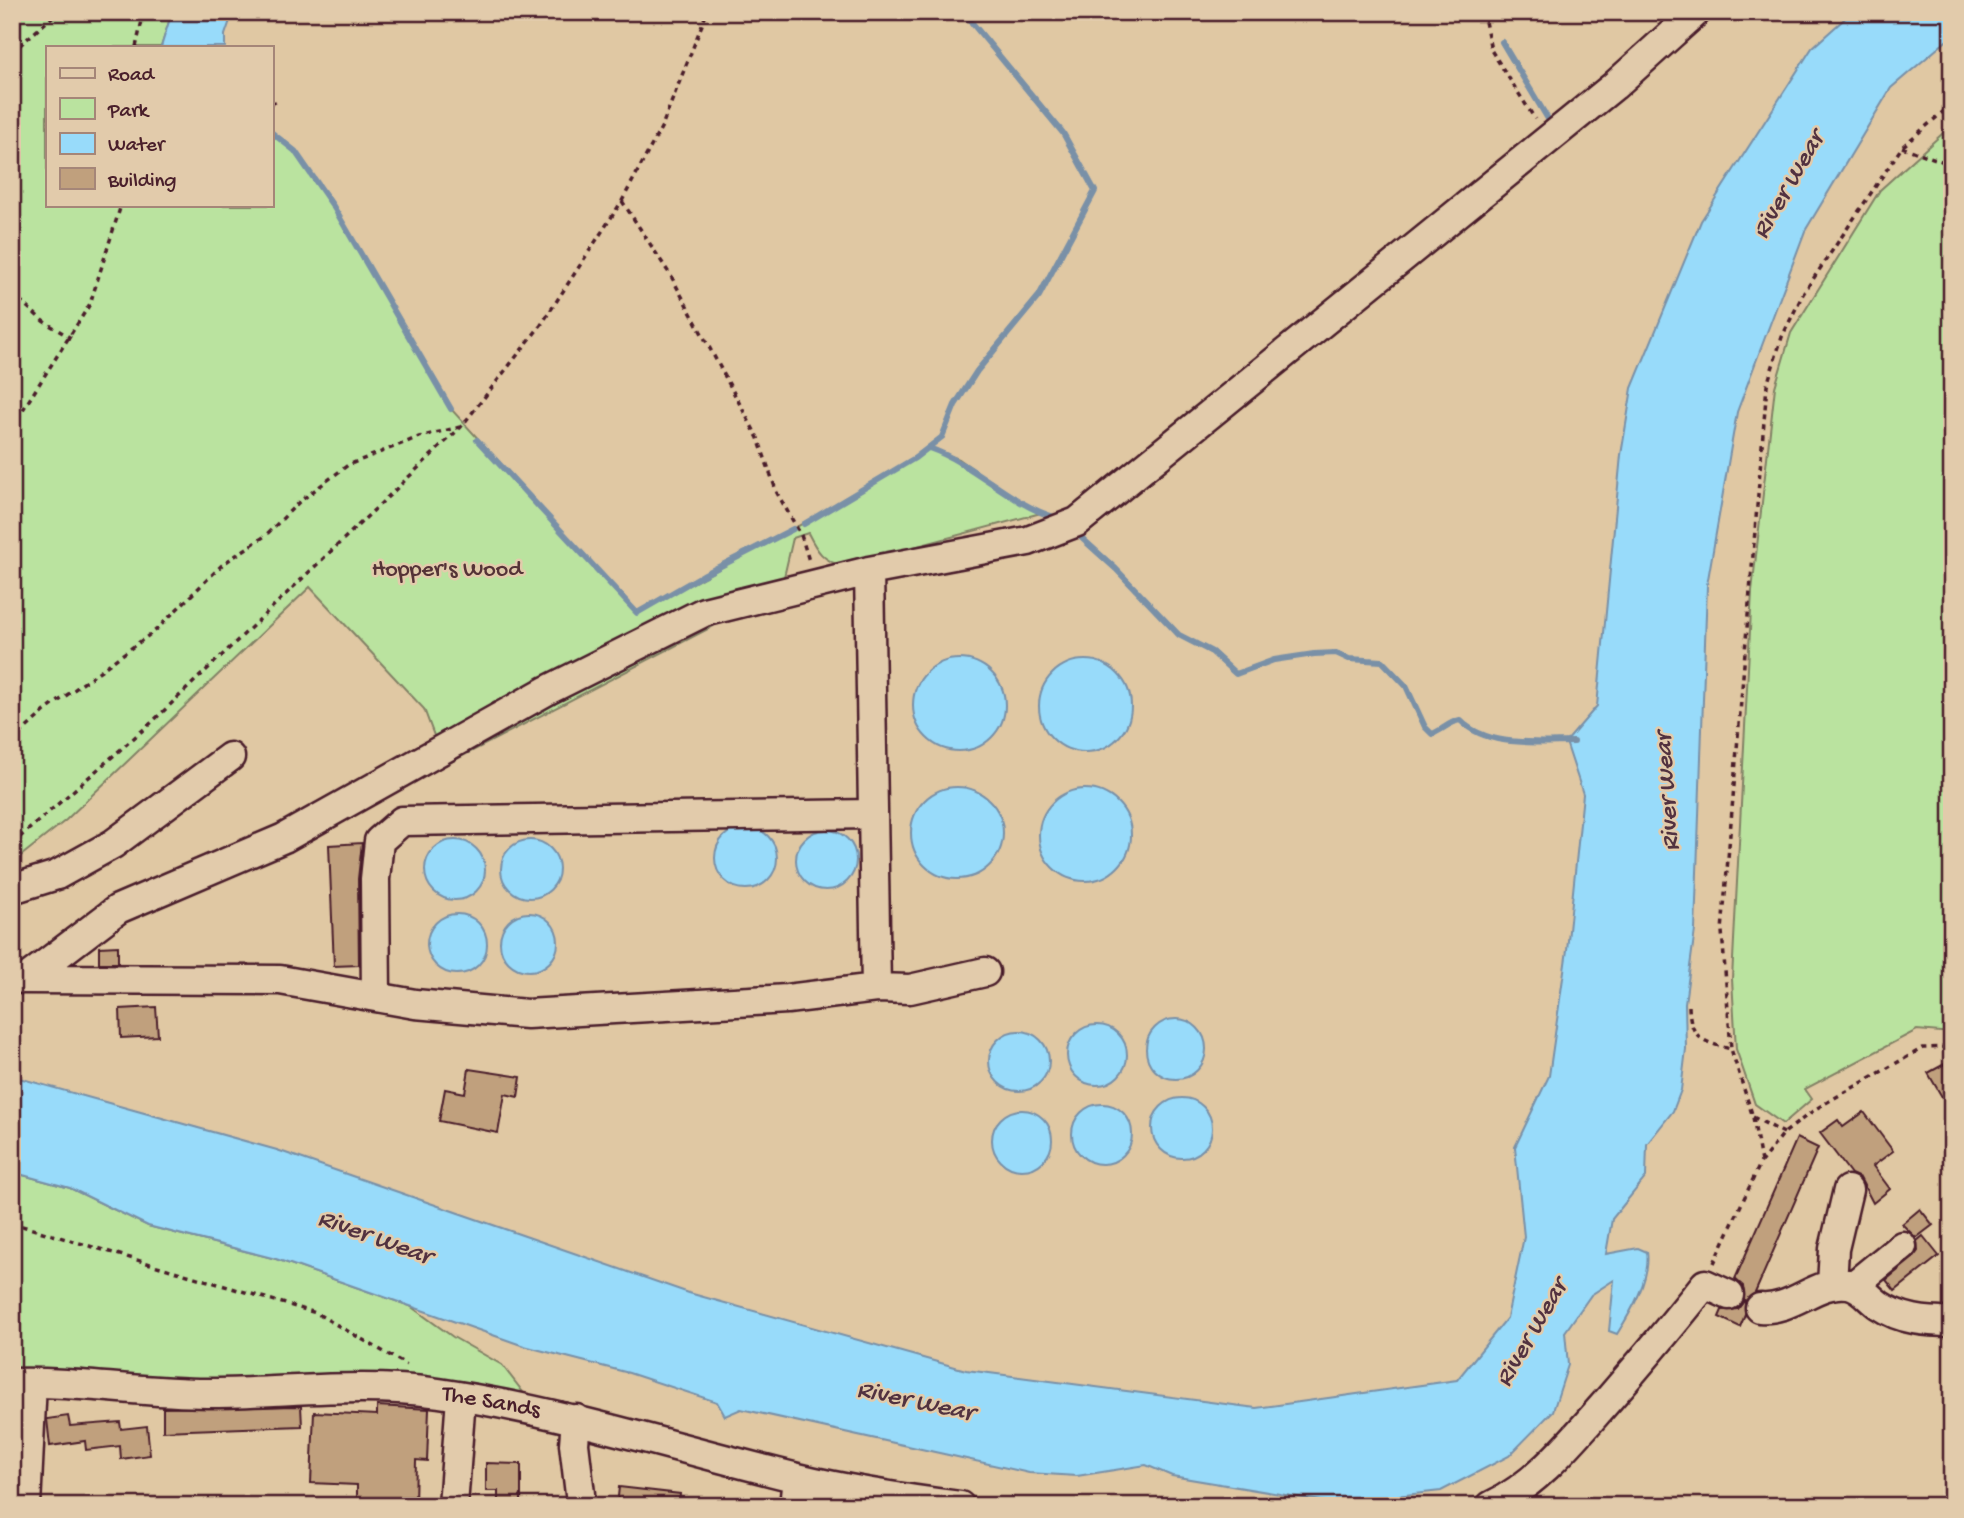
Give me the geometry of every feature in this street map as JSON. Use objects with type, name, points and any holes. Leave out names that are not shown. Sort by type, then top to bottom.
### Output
[{"type":"street","points":[[19,979],[118,909],[284,838],[548,691],[704,612],[869,571],[1028,541],[1077,522],[1103,505],[1547,138],[1614,86],[1696,12]]},
{"type":"street","points":[[869,571],[876,988]]},
{"type":"street","points":[[12,889],[57,875],[113,844],[230,757]]},
{"type":"street","points":[[376,997],[375,879],[379,841],[402,821],[873,814]]},
{"type":"street","points":[[19,979],[280,980],[415,1004],[527,1014],[787,999],[876,988],[910,989],[985,972]]},
{"type":"street","points":[[1848,1190],[1834,1249],[1843,1285],[1901,1316],[1918,1321],[1952,1322]]},
{"type":"street","points":[[1760,1308],[1783,1307],[1843,1285],[1902,1246]]},
{"type":"street","points":[[1491,1506],[1525,1485],[1571,1441],[1670,1330],[1717,1289]]},
{"type":"street","points":[[22,1383],[26,1506]]},
{"type":"street","name":"The Sands","points":[[22,1383],[203,1393],[396,1388],[461,1397],[576,1419],[796,1492],[957,1506]]},
{"type":"street","points":[[453,1506],[461,1397]]},
{"type":"street","points":[[576,1419],[574,1444],[580,1494]]},
{"type":"path","points":[[12,52],[58,12]]},
{"type":"path","points":[[136,46],[144,12]]},
{"type":"path","points":[[12,844],[151,723],[461,427],[541,325],[622,201],[662,126],[707,12]]},
{"type":"path","points":[[1483,12],[1492,50],[1547,138]]},
{"type":"path","points":[[1761,1163],[1753,1117],[1731,1049],[1722,931],[1768,384],[1782,337],[1803,294],[1902,147],[1952,104]]},
{"type":"path","points":[[1902,147],[1944,162]]},
{"type":"path","points":[[622,201],[671,276],[752,427],[777,493],[801,535],[816,585]]},
{"type":"path","points":[[12,427],[71,338],[90,304],[121,206]]},
{"type":"path","points":[[12,293],[43,321],[71,338]]},
{"type":"path","points":[[12,740],[45,711],[156,630],[223,564],[265,536],[299,502],[348,465],[419,436],[461,427]]},
{"type":"path","points":[[1689,1006],[1690,1024],[1697,1037],[1731,1049]]},
{"type":"path","points":[[1717,1289],[1761,1163],[1784,1133],[1817,1108],[1923,1048],[1952,1047]]},
{"type":"path","points":[[1753,1117],[1784,1133]]},
{"type":"path","points":[[12,1223],[166,1266],[316,1313],[414,1368]]},
{"type":"green space","name":"Hopper's Wood","points":[[12,12],[172,12],[161,46],[46,46],[46,206],[273,206],[273,134],[295,151],[333,206],[451,409],[637,613],[861,492],[929,448],[959,459],[1025,506],[1041,513],[843,566],[821,554],[808,533],[793,538],[784,577],[712,627],[445,765],[424,709],[310,587],[66,820],[12,863]]},
{"type":"green space","points":[[1952,125],[1952,1033],[1917,1030],[1805,1089],[1812,1099],[1783,1124],[1755,1104],[1736,1049],[1732,979],[1752,591],[1775,387],[1791,333],[1880,190]]},
{"type":"green space","points":[[12,1172],[70,1188],[148,1226],[276,1259],[410,1306],[453,1337],[502,1365],[529,1400],[436,1379],[317,1374],[204,1382],[76,1369],[12,1369]]},
{"type":"water","points":[[172,12],[233,12],[225,35],[225,46],[161,46]]},
{"type":"water","name":"River Wear","points":[[1852,12],[1952,12],[1952,36],[1891,88],[1805,231],[1737,412],[1707,585],[1695,930],[1685,1003],[1686,1049],[1681,1090],[1673,1111],[1647,1144],[1646,1177],[1612,1219],[1606,1254],[1638,1248],[1647,1252],[1646,1273],[1634,1305],[1617,1334],[1609,1331],[1614,1280],[1591,1295],[1565,1332],[1568,1365],[1553,1411],[1509,1456],[1441,1491],[1333,1503],[1172,1476],[1146,1465],[1077,1476],[1029,1473],[741,1409],[725,1416],[717,1402],[629,1373],[524,1346],[276,1259],[148,1226],[70,1188],[12,1172],[12,1076],[277,1150],[689,1293],[966,1370],[1256,1408],[1457,1380],[1507,1318],[1524,1237],[1515,1147],[1549,1076],[1567,950],[1583,794],[1566,742],[1597,706],[1621,455],[1632,388],[1701,221],[1812,48]]},
{"type":"water","points":[[959,659],[977,662],[992,672],[1002,687],[1005,705],[1002,723],[992,738],[977,748],[959,751],[941,748],[926,738],[916,723],[913,705],[916,687],[926,672],[941,662]]},
{"type":"water","points":[[1085,660],[1103,663],[1118,673],[1128,688],[1131,706],[1128,724],[1118,739],[1103,749],[1085,752],[1067,749],[1052,739],[1042,724],[1039,706],[1042,688],[1052,673],[1067,663]]},
{"type":"water","points":[[957,787],[975,790],[990,800],[1000,815],[1003,833],[1000,851],[990,866],[975,876],[957,879],[939,876],[924,866],[914,851],[911,833],[914,815],[924,800],[939,790]]},
{"type":"water","points":[[1085,789],[1103,792],[1118,802],[1128,817],[1131,835],[1128,853],[1118,868],[1103,878],[1085,881],[1067,878],[1052,868],[1042,853],[1039,835],[1042,817],[1052,802],[1067,792]]},
{"type":"water","points":[[746,827],[768,836],[777,858],[768,880],[746,889],[724,880],[715,858],[724,836]]},
{"type":"water","points":[[826,830],[843,835],[851,843],[856,860],[851,877],[843,885],[826,890],[809,885],[801,877],[796,860],[801,843],[809,835]]},
{"type":"water","points":[[449,840],[461,840],[480,853],[485,870],[483,882],[472,895],[461,900],[449,900],[430,887],[425,876],[425,864],[438,845]]},
{"type":"water","points":[[530,840],[541,842],[554,853],[559,869],[557,880],[546,893],[530,898],[519,896],[506,885],[501,869],[503,858],[514,845]]},
{"type":"water","points":[[529,913],[540,915],[553,926],[558,942],[556,953],[545,966],[529,971],[518,969],[505,958],[500,942],[502,931],[513,918]]},
{"type":"water","points":[[451,914],[463,914],[482,927],[487,944],[485,956],[474,969],[463,974],[451,974],[432,961],[427,950],[427,938],[440,919]]},
{"type":"water","points":[[1176,1019],[1193,1024],[1201,1032],[1206,1049],[1201,1066],[1193,1074],[1176,1079],[1159,1074],[1151,1066],[1146,1049],[1151,1032],[1159,1024]]},
{"type":"water","points":[[1097,1025],[1114,1030],[1122,1038],[1127,1055],[1122,1072],[1114,1080],[1097,1085],[1080,1080],[1072,1072],[1067,1055],[1072,1038],[1080,1030]]},
{"type":"water","points":[[1019,1031],[1031,1033],[1044,1044],[1049,1061],[1047,1073],[1036,1086],[1019,1091],[1007,1089],[994,1078],[989,1061],[991,1049],[1002,1036]]},
{"type":"water","points":[[1182,1098],[1199,1103],[1207,1111],[1212,1128],[1207,1145],[1199,1153],[1182,1158],[1165,1153],[1157,1145],[1152,1128],[1157,1111],[1165,1103]]},
{"type":"water","points":[[1102,1104],[1119,1109],[1127,1117],[1132,1134],[1127,1151],[1119,1159],[1102,1164],[1085,1159],[1077,1151],[1072,1134],[1077,1117],[1085,1109]]},
{"type":"water","points":[[1022,1110],[1039,1115],[1047,1123],[1052,1140],[1047,1157],[1039,1165],[1022,1170],[1005,1165],[997,1157],[992,1140],[997,1123],[1005,1115]]},
{"type":"building","points":[[362,843],[358,879],[359,965],[334,966],[329,845]]},
{"type":"building","points":[[118,946],[118,963],[99,963],[99,947]]},
{"type":"building","points":[[156,1007],[158,1036],[121,1038],[120,1009]]},
{"type":"building","points":[[1952,1060],[1952,1114],[1928,1073]]},
{"type":"building","points":[[469,1069],[521,1077],[518,1097],[505,1094],[498,1133],[439,1121],[445,1089],[465,1093]]},
{"type":"building","points":[[1864,1112],[1893,1151],[1873,1166],[1890,1189],[1873,1203],[1860,1178],[1851,1174],[1820,1133],[1838,1120],[1843,1127]]},
{"type":"building","points":[[1797,1138],[1818,1148],[1755,1293],[1745,1301],[1745,1315],[1740,1327],[1719,1317],[1722,1310],[1738,1309],[1744,1301],[1743,1286],[1735,1279]]},
{"type":"building","points":[[1920,1209],[1933,1225],[1916,1238],[1902,1224]]},
{"type":"building","points":[[1923,1236],[1939,1256],[1895,1291],[1886,1280],[1913,1258],[1918,1251],[1917,1241]]},
{"type":"building","points":[[301,1406],[302,1426],[163,1431],[163,1408]]},
{"type":"building","points":[[377,1406],[429,1409],[427,1461],[416,1460],[415,1506],[357,1506],[357,1485],[311,1483],[314,1412],[377,1415]]},
{"type":"building","points":[[68,1416],[70,1426],[120,1422],[121,1429],[147,1426],[150,1455],[121,1459],[120,1446],[86,1450],[85,1441],[50,1446],[47,1419]]},
{"type":"building","points":[[486,1463],[521,1464],[521,1506],[498,1506],[498,1491],[486,1491]]},
{"type":"building","points":[[619,1487],[680,1494],[679,1506],[617,1506]]},
{"type":"waterway","points":[[804,524],[915,458],[942,437],[955,405],[977,371],[1039,296],[1095,191],[1063,133],[963,12]]},
{"type":"waterway","points":[[1502,42],[1551,124]]},
{"type":"waterway","points":[[273,134],[295,151],[333,206],[451,409]]},
{"type":"waterway","points":[[477,440],[637,613],[703,575],[793,529]]},
{"type":"waterway","points":[[929,448],[962,464],[1024,504],[1057,518]]},
{"type":"waterway","points":[[1075,532],[1116,569],[1179,635],[1212,652],[1236,674],[1274,660],[1314,654],[1336,653],[1349,659],[1382,661],[1406,686],[1425,727],[1432,734],[1460,720],[1471,729],[1498,739],[1514,742],[1574,742]]}]
